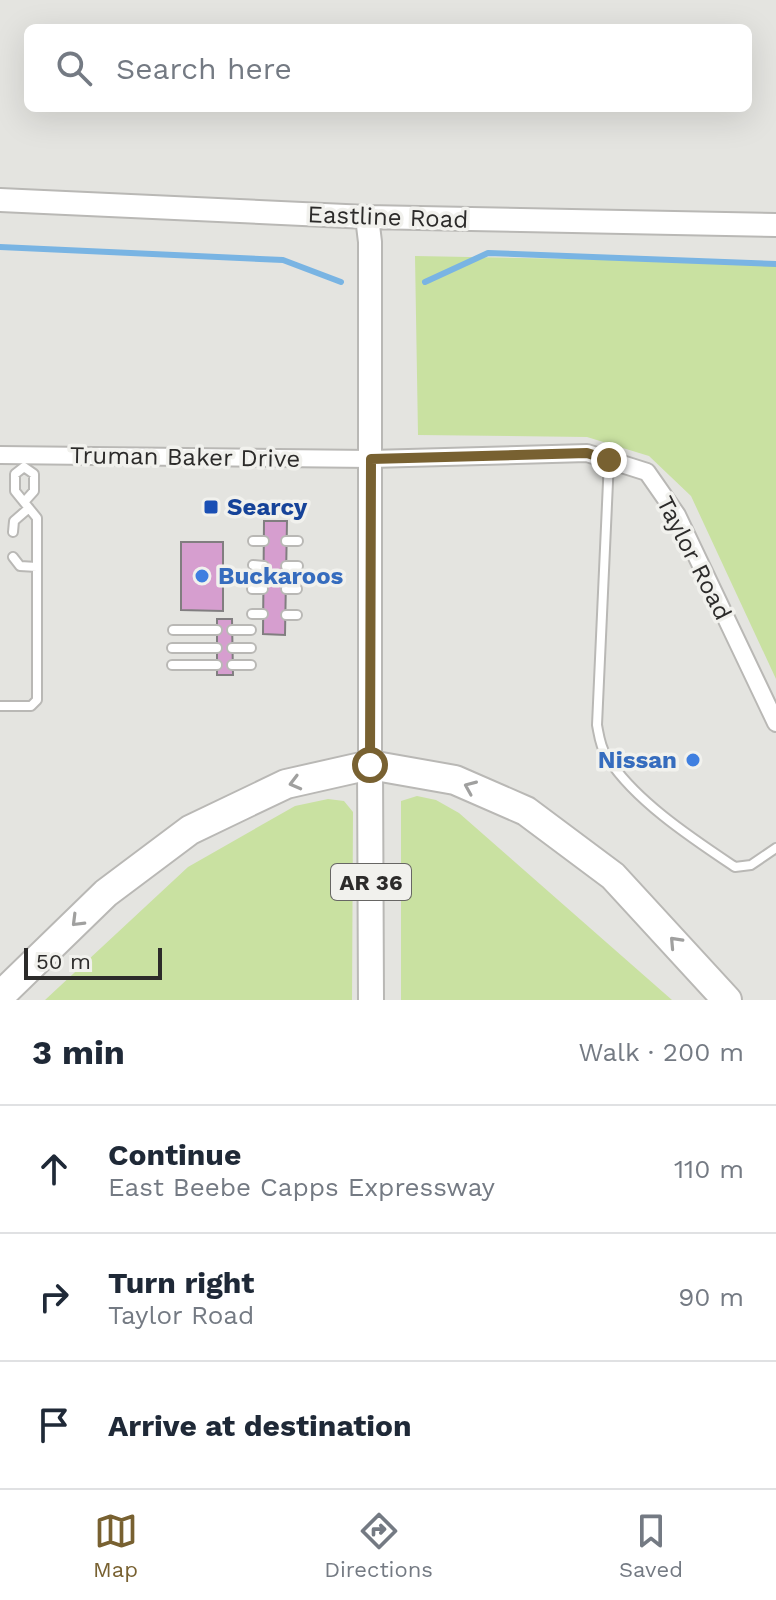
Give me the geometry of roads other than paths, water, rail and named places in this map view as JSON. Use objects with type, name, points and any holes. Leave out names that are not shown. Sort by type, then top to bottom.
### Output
[{"type":"highway","points":[[0,996],[106,893],[190,830],[286,784],[370,765],[455,780],[526,811],[613,876],[727,1000]]},
{"type":"main road","name":"Eastline Road","points":[[0,200],[367,217],[776,225]]},
{"type":"main road","name":"AR 36","points":[[367,217],[370,242],[371,1000]]},
{"type":"street","name":"Taylor Road","points":[[371,459],[587,453],[647,472],[677,515],[776,723]]},
{"type":"street","name":"Truman Baker Drive","points":[[0,455],[24,461],[371,459]]},
{"type":"lane","points":[[609,460],[597,725],[606,755],[638,794],[676,826],[735,867],[751,865],[776,848]]},
{"type":"lane","points":[[0,706],[31,706],[37,700],[37,518],[27,504],[15,491],[15,474],[24,461],[34,474],[34,491],[27,504],[14,521],[13,532]]},
{"type":"lane","points":[[253,541],[264,541]]},
{"type":"lane","points":[[286,541],[298,541]]},
{"type":"lane","points":[[13,557],[20,566],[37,567]]},
{"type":"lane","points":[[253,565],[264,566]]},
{"type":"lane","points":[[286,566],[298,566]]},
{"type":"lane","points":[[252,589],[263,589]]},
{"type":"lane","points":[[286,589],[297,589]]},
{"type":"lane","points":[[252,614],[263,614]]},
{"type":"lane","points":[[286,615],[297,615]]},
{"type":"lane","points":[[173,630],[217,630]]},
{"type":"lane","points":[[232,630],[251,630]]},
{"type":"lane","points":[[172,648],[217,648]]},
{"type":"lane","points":[[232,648],[251,648]]},
{"type":"lane","points":[[172,665],[217,665]]},
{"type":"lane","points":[[232,665],[251,665]]},
{"type":"waterway","points":[[0,247],[283,260],[341,282]]},
{"type":"waterway","points":[[425,282],[488,253],[776,264]]},
{"type":"place","name":"Searcy","points":[[211,507]]},
{"type":"place","name":"Buckaroos","points":[[202,576]]},
{"type":"place","name":"Nissan","points":[[693,760]]}]
